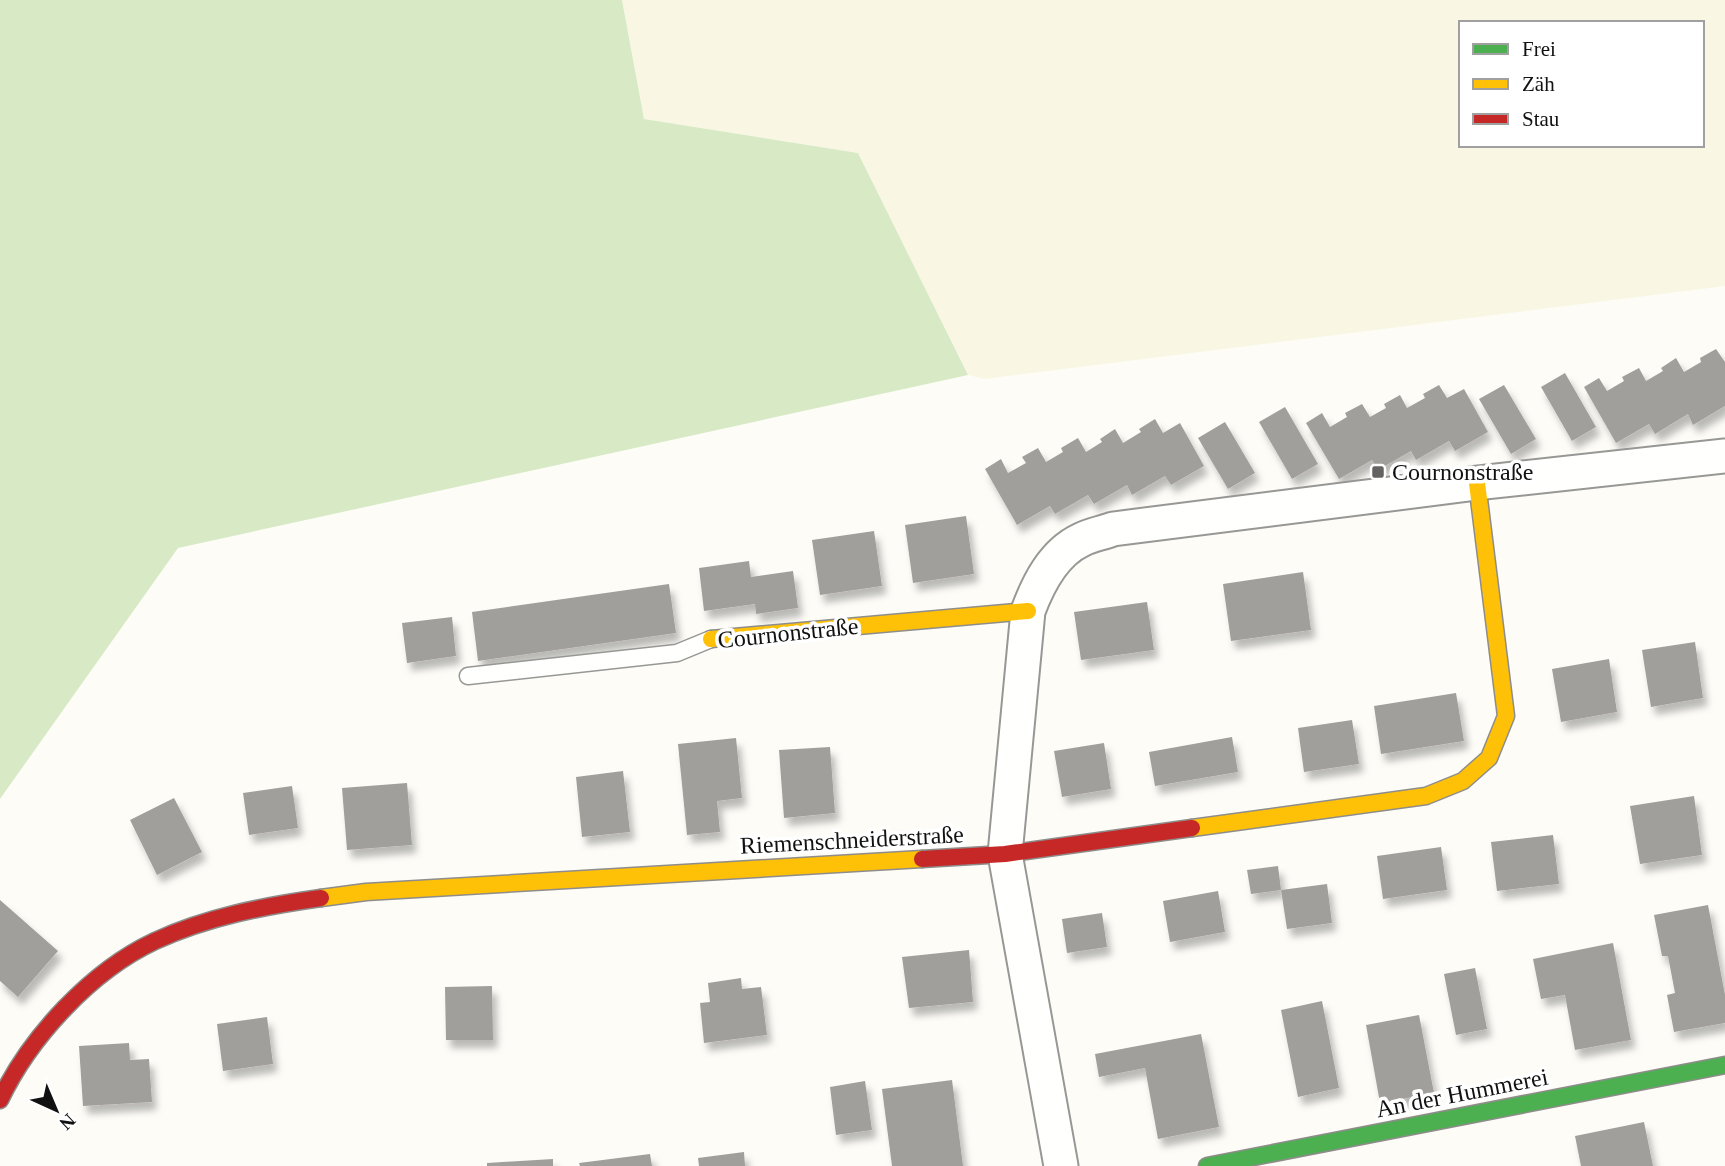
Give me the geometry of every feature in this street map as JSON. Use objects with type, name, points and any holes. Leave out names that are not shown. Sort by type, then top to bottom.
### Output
[{"type":"street","points":[[1061,1166],[1004,854],[1028,611],[1035,590],[1062,553],[1080,540],[1113,529],[1477,483],[1725,456]]},
{"type":"street","name":"Riemenschneiderstraße","points":[[0,1100],[26,1054],[52,1021],[88,988],[120,964],[153,942],[187,929],[279,902],[366,892],[1004,854],[1426,796],[1463,781],[1489,758],[1506,716],[1477,483]]},
{"type":"street","name":"Cournonstraße","points":[[711,639],[1028,611]]},
{"type":"street","name":"An der Hummerei","points":[[1207,1166],[1725,1065]]},
{"type":"lane","name":"Cournonstraße","points":[[468,676],[677,653],[711,639]]},
{"type":"shaded area","points":[[622,0],[1725,0],[1725,286],[985,379],[968,375],[858,153],[644,119]]},
{"type":"green space","points":[[0,0],[622,0],[644,119],[858,153],[968,375],[178,548],[0,799]]},
{"type":"building","points":[[1716,349],[1725,362],[1725,406],[1693,425],[1688,414],[1655,434],[1649,424],[1616,443],[1584,387],[1599,378],[1607,391],[1624,381],[1622,377],[1639,368],[1646,381],[1663,371],[1661,368],[1676,358],[1684,372]]},
{"type":"building","points":[[1565,373],[1596,427],[1572,441],[1541,387]]},
{"type":"building","points":[[1439,385],[1447,398],[1464,389],[1488,432],[1455,451],[1449,441],[1416,460],[1411,451],[1378,470],[1372,460],[1339,479],[1306,423],[1322,413],[1330,427],[1347,417],[1345,413],[1362,404],[1370,417],[1386,408],[1384,404],[1400,395],[1407,408],[1425,398],[1423,394]]},
{"type":"building","points":[[1504,385],[1536,439],[1511,454],[1479,399]]},
{"type":"building","points":[[1285,407],[1318,464],[1292,479],[1259,422]]},
{"type":"building","points":[[1155,419],[1163,433],[1180,423],[1204,466],[1171,485],[1165,476],[1132,495],[1127,485],[1094,504],[1088,495],[1055,514],[1050,506],[1017,525],[985,469],[1001,459],[1008,473],[1026,463],[1022,457],[1038,448],[1046,462],[1063,452],[1061,448],[1078,438],[1086,452],[1102,442],[1100,439],[1115,429],[1123,443]]},
{"type":"building","points":[[1225,422],[1255,473],[1228,489],[1198,438]]},
{"type":"building","points":[[966,516],[974,574],[913,583],[905,525]]},
{"type":"building","points":[[874,531],[882,586],[820,595],[812,540]]},
{"type":"building","points":[[749,561],[751,577],[793,571],[798,608],[756,614],[755,604],[704,611],[699,568]]},
{"type":"building","points":[[1303,572],[1311,630],[1231,641],[1223,584]]},
{"type":"building","points":[[669,584],[676,633],[478,661],[472,612]]},
{"type":"building","points":[[1147,602],[1154,650],[1081,660],[1074,612]]},
{"type":"building","points":[[452,617],[456,656],[407,663],[402,623]]},
{"type":"building","points":[[1695,642],[1703,698],[1651,707],[1642,650]]},
{"type":"building","points":[[1609,659],[1617,712],[1561,722],[1552,669]]},
{"type":"building","points":[[1456,693],[1464,741],[1381,754],[1374,706]]},
{"type":"building","points":[[1352,720],[1359,764],[1304,772],[1298,728]]},
{"type":"building","points":[[1232,737],[1238,772],[1155,786],[1149,752]]},
{"type":"building","points":[[736,738],[742,798],[717,801],[720,832],[687,835],[678,744]]},
{"type":"building","points":[[1104,743],[1111,789],[1062,797],[1054,751]]},
{"type":"building","points":[[830,747],[835,813],[784,818],[779,750]]},
{"type":"building","points":[[623,771],[630,832],[582,837],[576,777]]},
{"type":"building","points":[[407,783],[412,845],[347,850],[342,788]]},
{"type":"building","points":[[292,786],[298,828],[249,835],[243,793]]},
{"type":"building","points":[[1694,796],[1702,855],[1640,864],[1630,806]]},
{"type":"building","points":[[174,798],[202,852],[157,875],[130,820]]},
{"type":"building","points":[[1553,835],[1559,884],[1497,891],[1491,842]]},
{"type":"building","points":[[1441,847],[1447,890],[1383,899],[1377,856]]},
{"type":"building","points":[[1278,866],[1281,890],[1251,894],[1247,870]]},
{"type":"building","points":[[1327,884],[1332,923],[1287,929],[1281,890]]},
{"type":"building","points":[[1218,891],[1225,932],[1170,942],[1163,901]]},
{"type":"building","points":[[0,900],[58,951],[18,997],[0,981]]},
{"type":"building","points":[[1708,905],[1725,995],[1725,1023],[1674,1032],[1667,995],[1675,993],[1668,956],[1662,956],[1654,915]]},
{"type":"building","points":[[1102,913],[1107,947],[1067,953],[1062,919]]},
{"type":"building","points":[[1613,943],[1631,1040],[1575,1050],[1565,995],[1541,999],[1533,959]]},
{"type":"building","points":[[969,950],[973,1002],[909,1008],[902,957]]},
{"type":"building","points":[[1475,968],[1487,1029],[1456,1035],[1444,974]]},
{"type":"building","points":[[741,978],[742,989],[761,987],[767,1035],[704,1043],[700,1003],[710,1002],[708,983]]},
{"type":"building","points":[[492,986],[493,1040],[446,1040],[445,987]]},
{"type":"building","points":[[1322,1001],[1339,1088],[1298,1097],[1281,1010]]},
{"type":"building","points":[[1419,1015],[1434,1093],[1380,1103],[1366,1025]]},
{"type":"building","points":[[267,1017],[273,1064],[223,1071],[217,1024]]},
{"type":"building","points":[[1201,1034],[1219,1127],[1158,1139],[1145,1068],[1099,1077],[1095,1054]]},
{"type":"building","points":[[129,1043],[130,1060],[149,1059],[152,1102],[83,1106],[79,1046]]},
{"type":"building","points":[[952,1080],[963,1166],[892,1166],[882,1089]]},
{"type":"building","points":[[865,1081],[872,1130],[836,1135],[830,1087]]},
{"type":"building","points":[[1644,1122],[1653,1166],[1581,1166],[1575,1136]]},
{"type":"building","points":[[744,1152],[745,1166],[699,1166],[698,1158]]},
{"type":"building","points":[[650,1154],[652,1166],[580,1166],[579,1163]]},
{"type":"building","points":[[553,1159],[553,1166],[487,1166],[487,1163]]},
{"type":"traffic: fast","points":[[1207,1166],[1725,1065]]},
{"type":"traffic: slow","points":[[1192,828],[1426,796],[1463,781],[1489,758],[1506,716],[1477,483]]},
{"type":"traffic: slow","points":[[711,639],[1028,611]]},
{"type":"traffic: slow","points":[[321,898],[366,892],[922,859]]},
{"type":"traffic: jam","points":[[922,859],[1005,854],[1192,828]]},
{"type":"traffic: jam","points":[[0,1100],[45,1030],[86,988],[131,954],[155,941],[215,919],[321,898]]},
{"type":"place","name":"Cournonstraße","points":[[1378,472]]}]
